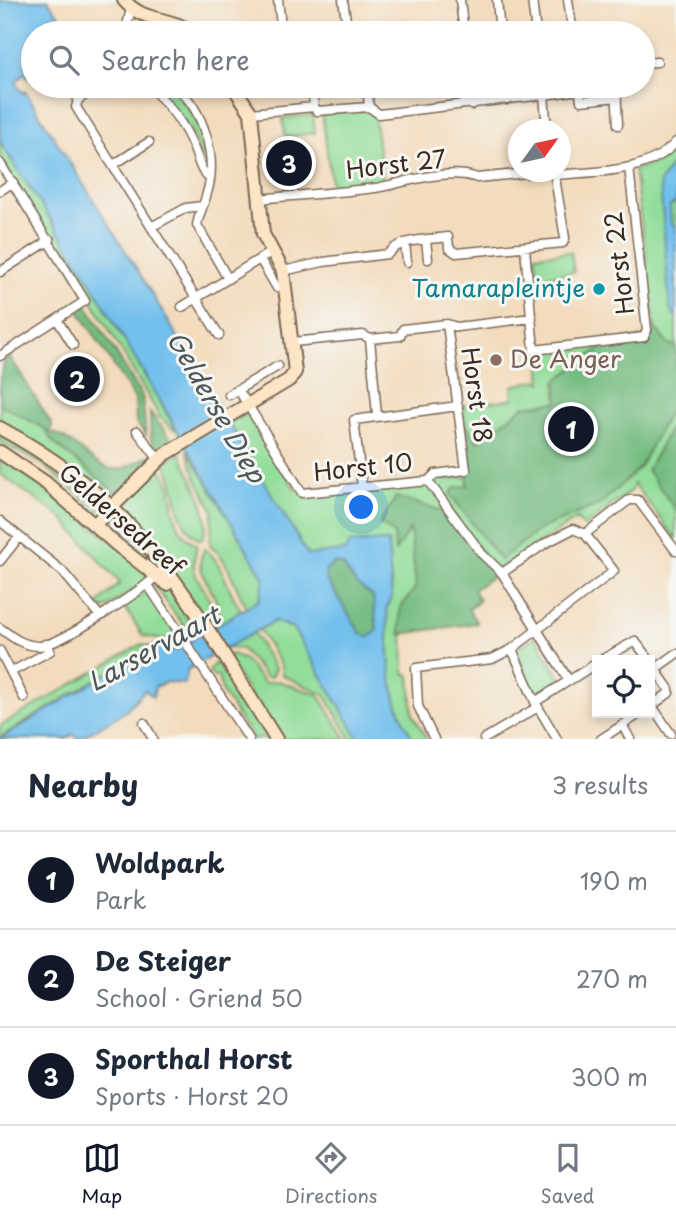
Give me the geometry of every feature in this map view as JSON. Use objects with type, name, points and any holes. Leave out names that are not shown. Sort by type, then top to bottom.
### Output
[{"type":"main road","points":[[128,5],[145,17],[167,21]]},
{"type":"main road","points":[[96,524],[170,451],[289,380],[295,372],[284,271],[265,255],[251,113],[241,98]]},
{"type":"main road","name":"Geldersedreef","points":[[0,428],[58,463],[111,508],[162,572],[276,739]]},
{"type":"main road","name":"Geldersedreef","points":[[0,452],[46,483],[117,545],[162,572]]},
{"type":"main road","name":"Geldersedreef","points":[[224,663],[270,739]]},
{"type":"street","points":[[278,0],[281,21]]},
{"type":"street","points":[[343,0],[344,21]]},
{"type":"street","points":[[460,0],[463,21]]},
{"type":"street","points":[[497,0],[499,21]]},
{"type":"street","points":[[532,0],[535,21]]},
{"type":"street","points":[[568,0],[571,21]]},
{"type":"street","points":[[83,98],[75,104],[219,335]]},
{"type":"street","points":[[161,98],[194,148],[200,170],[209,178]]},
{"type":"street","points":[[185,98],[205,130],[211,159],[208,192],[197,225],[228,279]]},
{"type":"street","points":[[313,98],[317,111],[369,107],[379,114],[514,98]]},
{"type":"street","points":[[369,98],[369,107]]},
{"type":"street","points":[[471,98],[472,105]]},
{"type":"street","points":[[544,98],[546,119]]},
{"type":"street","points":[[581,98],[581,101],[608,98]]},
{"type":"street","points":[[617,98],[618,125]]},
{"type":"street","points":[[251,113],[314,107]]},
{"type":"street","points":[[113,165],[149,142]]},
{"type":"street","points":[[571,172],[629,167],[654,159],[675,145]]},
{"type":"street","points":[[0,163],[50,240],[85,301],[58,321],[0,356]]},
{"type":"street","name":"Horst 22","points":[[525,248],[534,350],[644,337],[647,330],[629,167]]},
{"type":"street","name":"Horst 27","points":[[260,199],[378,187],[442,175],[477,178],[508,175]]},
{"type":"street","points":[[0,191],[13,182]]},
{"type":"street","points":[[284,271],[323,262],[388,254],[393,248],[405,243],[448,237],[449,248],[456,253],[563,243],[557,182]]},
{"type":"street","points":[[151,227],[186,208],[202,206]]},
{"type":"street","points":[[0,272],[50,240]]},
{"type":"street","points":[[426,240],[428,259]]},
{"type":"street","points":[[405,243],[407,262]]},
{"type":"street","points":[[182,307],[265,255],[277,288]]},
{"type":"street","points":[[293,342],[363,335],[370,339],[400,336],[403,329],[447,324],[457,327],[532,318]]},
{"type":"street","points":[[58,321],[74,345]]},
{"type":"street","name":"Horst 18","points":[[428,481],[435,474],[466,470],[447,324]]},
{"type":"street","points":[[370,339],[377,415]]},
{"type":"street","points":[[229,395],[278,366]]},
{"type":"street","points":[[238,389],[242,408]]},
{"type":"street","points":[[362,487],[354,420],[458,406]]},
{"type":"street","name":"Horst 10","points":[[242,408],[302,493],[428,481],[482,554],[502,573],[569,681]]},
{"type":"street","points":[[137,431],[159,460]]},
{"type":"street","points":[[585,534],[629,500],[638,500],[676,551]]},
{"type":"street","points":[[0,521],[62,571],[99,615]]},
{"type":"street","points":[[434,739],[418,706],[416,668],[492,659],[539,630],[614,571],[585,534],[573,529],[546,542],[502,573]]},
{"type":"street","points":[[0,561],[19,537]]},
{"type":"street","points":[[0,628],[19,642],[45,644],[66,636],[148,585],[162,572]]},
{"type":"street","points":[[148,585],[249,739]]},
{"type":"street","points":[[608,655],[628,642],[635,641],[645,655]]},
{"type":"street","points":[[11,672],[50,651],[45,644]]},
{"type":"street","points":[[512,649],[536,705],[557,739]]},
{"type":"street","points":[[0,651],[24,698]]},
{"type":"street","points":[[655,703],[669,692],[656,670],[676,654]]},
{"type":"street","points":[[484,739],[592,666]]},
{"type":"street","points":[[655,712],[671,734]]},
{"type":"street","points":[[601,739],[634,718]]},
{"type":"street","points":[[144,723],[153,739]]},
{"type":"street","points":[[623,726],[630,739]]},
{"type":"green space","points":[[166,98],[180,98],[192,114],[204,144],[205,167],[192,132]]},
{"type":"green space","points":[[366,110],[374,113],[383,181],[332,189],[322,113]]},
{"type":"green space","points":[[313,115],[315,133],[285,137],[283,118]]},
{"type":"green space","points":[[0,142],[86,274],[176,430],[160,417],[93,302],[0,159]]},
{"type":"green space","points":[[676,150],[676,539],[634,484],[632,490],[584,527],[577,519],[469,587],[478,602],[464,613],[403,631],[404,673],[410,676],[413,715],[427,739],[360,739],[292,623],[272,617],[251,617],[229,621],[210,630],[217,620],[219,610],[201,570],[205,549],[217,562],[242,611],[247,608],[227,566],[210,545],[213,510],[196,478],[187,450],[229,519],[188,445],[250,411],[295,490],[358,489],[472,476],[463,405],[513,399],[512,386],[538,380],[542,383],[539,348],[650,340],[656,335],[634,169],[655,163]]},
{"type":"green space","points":[[571,252],[574,272],[538,277],[535,255]]},
{"type":"green space","points":[[87,305],[142,396],[146,435],[136,422],[135,399],[79,311]]},
{"type":"green space","points":[[654,326],[666,342],[676,347],[676,399],[640,467],[601,504],[540,529],[500,560],[450,494],[454,488],[468,486],[465,423],[478,442],[524,406],[558,402],[556,381],[609,342],[652,336]]},
{"type":"green space","points":[[10,357],[52,425],[50,432],[68,440],[93,460],[110,468],[123,468],[155,455],[135,479],[116,493],[53,442],[45,429],[0,404],[0,377],[5,360]]},
{"type":"green space","points":[[0,404],[45,429],[53,442],[116,493],[105,496],[0,422]]},
{"type":"green space","points":[[150,412],[173,441],[159,451],[151,441]]},
{"type":"green space","points":[[676,418],[676,510],[647,470]]},
{"type":"green space","points":[[0,435],[51,463],[103,507],[99,511],[42,464],[0,442]]},
{"type":"green space","points":[[181,453],[204,509],[205,531],[201,540],[185,525],[165,462]]},
{"type":"green space","points":[[0,454],[149,570],[145,581],[105,609],[97,605],[120,583],[61,517],[0,474]]},
{"type":"green space","points":[[158,467],[169,486],[180,528],[186,537],[197,545],[194,570],[209,599],[212,612],[205,624],[124,513],[126,501]]},
{"type":"green space","points":[[396,497],[453,514],[497,573],[473,590],[479,600],[468,609],[477,623],[400,634],[400,608],[416,587],[410,529],[395,551],[394,534],[380,524]]},
{"type":"green space","points":[[114,517],[153,564],[125,543],[108,524]]},
{"type":"green space","points":[[334,563],[343,565],[357,584],[373,596],[377,631],[370,638],[361,634],[326,579],[326,570]]},
{"type":"green space","points":[[161,583],[166,585],[195,631],[190,634],[155,587]]},
{"type":"green space","points":[[145,593],[150,593],[180,639],[171,641],[143,636],[124,606]]},
{"type":"green space","points":[[275,621],[293,628],[359,739],[351,739],[325,695],[282,675],[281,666],[259,629]]},
{"type":"green space","points":[[253,632],[275,669],[271,677],[266,677],[242,649],[225,648]]},
{"type":"green space","points":[[536,637],[561,680],[534,697],[516,649]]},
{"type":"green space","points":[[142,644],[150,647],[0,737],[0,726]]},
{"type":"green space","points":[[232,654],[245,660],[264,683],[278,681],[319,695],[346,739],[278,739],[226,657]]},
{"type":"green space","points":[[216,662],[267,739],[253,739],[223,694],[218,676],[214,677],[209,670]]},
{"type":"water","points":[[0,0],[48,0],[63,21],[21,21],[21,77],[16,83],[21,90],[21,98],[29,98],[143,279],[308,555],[345,551],[350,543],[388,541],[392,596],[387,607],[391,675],[398,707],[413,739],[359,739],[293,628],[275,621],[188,669],[184,684],[166,682],[155,687],[153,697],[145,690],[124,712],[79,739],[73,734],[67,739],[0,739],[154,645],[175,650],[259,600],[264,579],[86,274],[0,142]],"holes":[[[334,563],[343,565],[357,585],[373,596],[377,631],[369,637],[361,634],[326,579],[326,570]]]},
{"type":"water","points":[[673,163],[676,163],[676,202],[670,206],[671,224],[676,227],[676,317],[670,309],[660,182]]},
{"type":"place","name":"Sporthal Horst","points":[[289,163]]},
{"type":"place","name":"Tamarapleintje","points":[[599,289]]},
{"type":"place","name":"De Anger","points":[[496,360]]},
{"type":"place","name":"De Steiger","points":[[77,379]]},
{"type":"place","name":"Woldpark","points":[[571,429]]},
{"type":"water label","name":"Gelderse Diep","points":[[216,407]]},
{"type":"water label","name":"Larservaart","points":[[154,649]]}]
